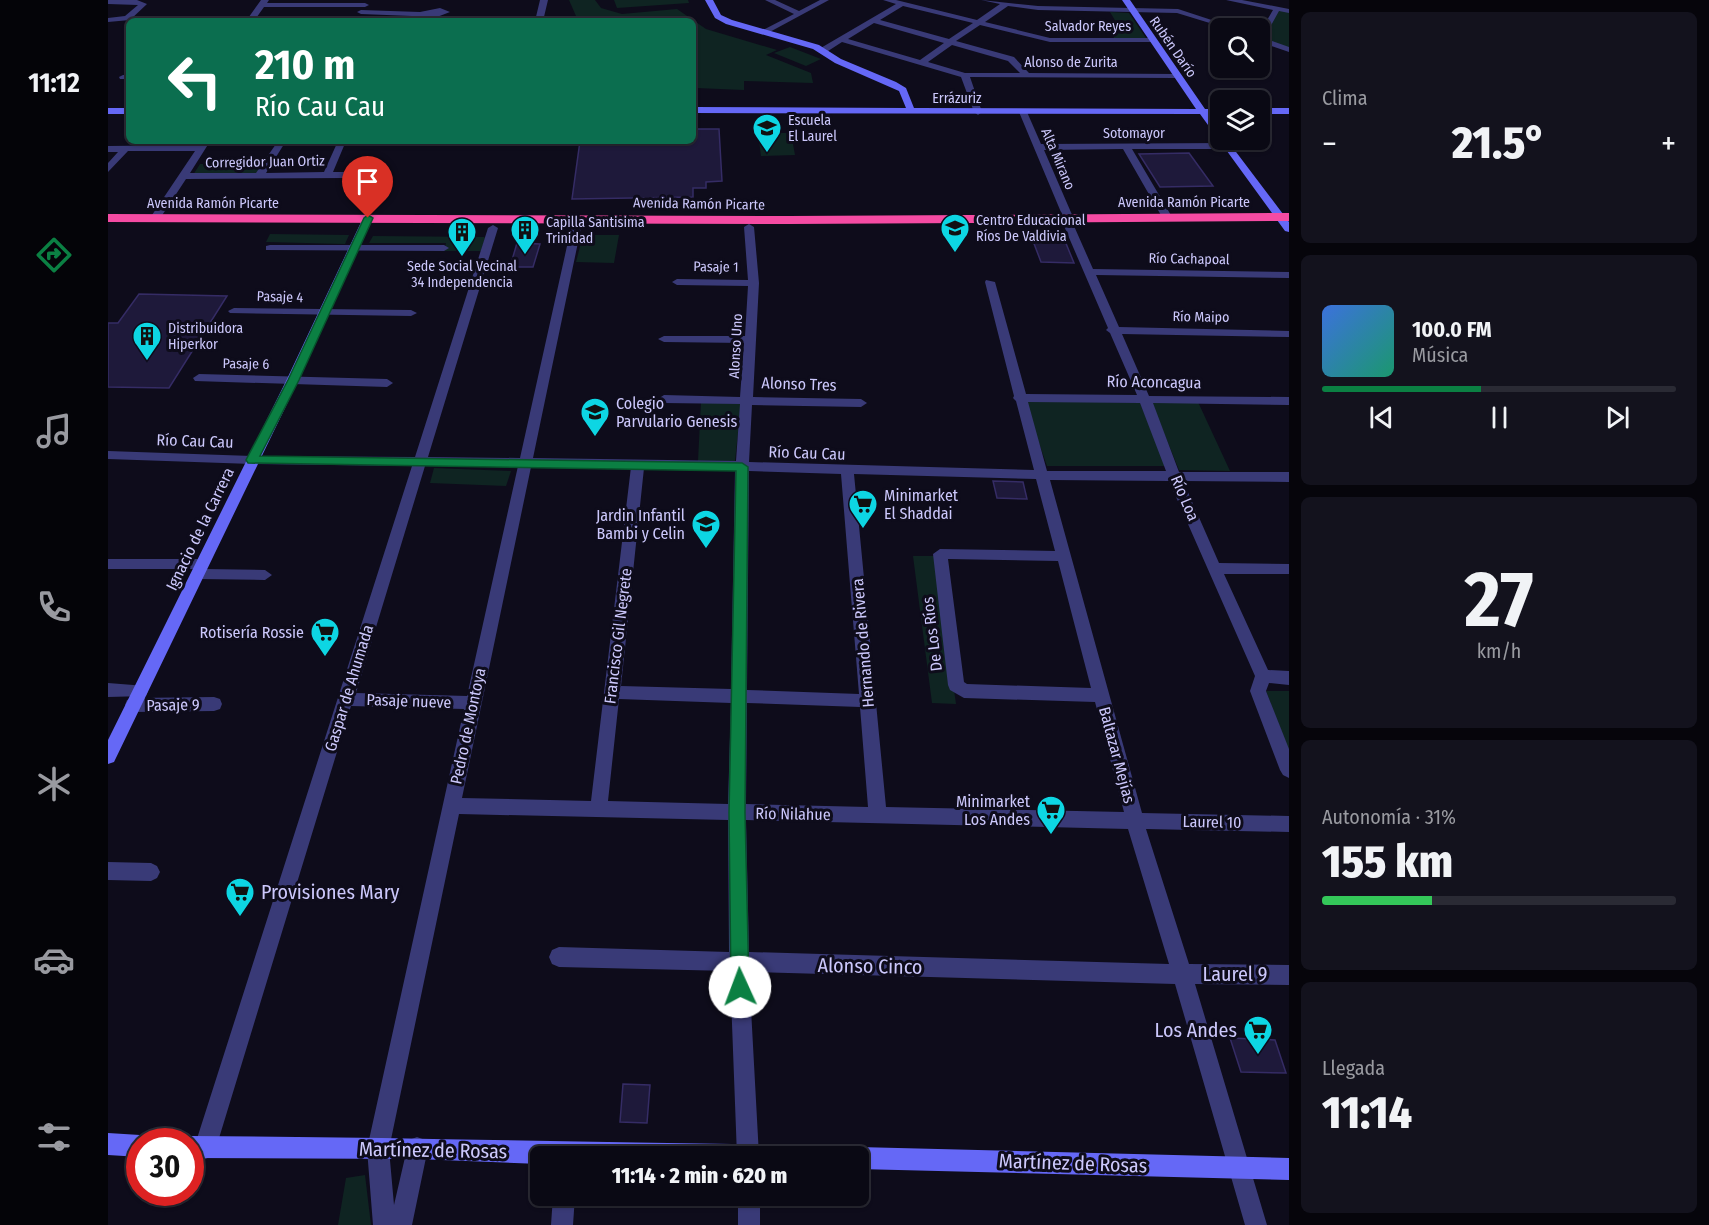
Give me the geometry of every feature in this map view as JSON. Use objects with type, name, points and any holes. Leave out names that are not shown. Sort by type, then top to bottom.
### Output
[{"type":"highway","name":"Avenida Ramón Picarte","points":[[108,218],[493,228],[1068,222],[1167,217],[1287,223]]},
{"type":"highway","name":"Avenida Ramón Picarte","points":[[108,227],[524,218],[1287,223]]},
{"type":"highway","points":[[493,228],[503,222],[524,218]]},
{"type":"street","points":[[540,18],[544,0]]},
{"type":"street","points":[[709,0],[718,16],[822,51],[838,61],[903,90],[911,111]]},
{"type":"street","points":[[770,0],[800,14]]},
{"type":"street","points":[[766,32],[825,0]]},
{"type":"street","name":"Salvador Reyes","points":[[887,0],[1050,40],[1151,40]]},
{"type":"street","points":[[985,0],[1005,4],[1061,4],[1191,14],[1210,20]]},
{"type":"street","name":"Rubén Darío","points":[[1126,0],[1151,40],[1210,122]]},
{"type":"street","points":[[1230,0],[1289,11]]},
{"type":"street","points":[[108,2],[143,4],[128,18]]},
{"type":"street","points":[[252,18],[264,2],[365,6],[424,12]]},
{"type":"street","points":[[822,51],[902,4]]},
{"type":"street","points":[[922,62],[1005,4]]},
{"type":"street","points":[[313,17],[322,5]]},
{"type":"street","points":[[1270,21],[1277,9]]},
{"type":"street","points":[[108,20],[126,18]]},
{"type":"street","points":[[874,21],[1011,59],[1028,76]]},
{"type":"street","name":"Alonso de Zurita","points":[[843,40],[965,75],[1176,76]]},
{"type":"street","points":[[1270,43],[1289,50]]},
{"type":"street","points":[[965,75],[978,112]]},
{"type":"street","name":"Errázuriz","points":[[696,110],[1210,112]]},
{"type":"street","points":[[108,111],[126,111]]},
{"type":"street","points":[[1270,111],[1289,111]]},
{"type":"street","name":"Alta Mirano","points":[[1023,112],[1040,147],[1068,222]]},
{"type":"street","name":"Sotomayor","points":[[1040,147],[1126,147],[1210,142]]},
{"type":"street","points":[[108,148],[205,144]]},
{"type":"street","points":[[154,218],[205,144]]},
{"type":"street","points":[[259,176],[280,144]]},
{"type":"street","points":[[327,175],[341,144]]},
{"type":"street","points":[[1126,147],[1167,217]]},
{"type":"street","points":[[108,169],[126,148]]},
{"type":"street","name":"Rubén Darío","points":[[1231,150],[1287,223]]},
{"type":"street","name":"Corregidor Juan Ortiz","points":[[183,177],[347,175]]},
{"type":"street","name":"Río Loa","points":[[1068,222],[1112,330],[1144,397],[1175,476],[1263,676],[1258,691],[1289,770]]},
{"type":"street","name":"Ignacio de la Carrera","points":[[108,757],[252,460],[294,380],[366,223]]},
{"type":"street","name":"Alonso Uno","points":[[748,1146],[739,963],[737,813],[742,467],[754,283],[749,227]]},
{"type":"street","name":"Gaspar de Ahumada","points":[[204,1130],[345,699],[493,228]]},
{"type":"street","name":"Pedro de Montoya","points":[[384,1225],[378,1149],[576,228]]},
{"type":"street","points":[[270,248],[444,248]]},
{"type":"street","name":"Río Cachapoal","points":[[1089,272],[1289,275]]},
{"type":"street","name":"Pasaje 1","points":[[677,282],[754,283]]},
{"type":"street","name":"Baltazar Mejías","points":[[990,282],[1019,398],[1135,821],[1256,1225]]},
{"type":"street","name":"Pasaje 4","points":[[234,310],[411,313]]},
{"type":"street","name":"Río Maipo","points":[[1112,330],[1289,334]]},
{"type":"street","points":[[664,339],[751,340]]},
{"type":"street","name":"Pasaje 6","points":[[199,378],[387,383]]},
{"type":"street","name":"Río Aconcagua","points":[[1019,398],[1144,397],[1289,401]]},
{"type":"street","name":"Alonso Tres","points":[[664,399],[861,403]]},
{"type":"street","name":"Río Cau Cau","points":[[111,459],[638,463],[847,471],[1289,477]]},
{"type":"street","name":"Francisco Gil Negrete","points":[[599,808],[638,463]]},
{"type":"street","name":"Hernando de Rivera","points":[[847,471],[878,816]]},
{"type":"street","name":"De Los Ríos","points":[[1062,556],[940,554],[956,685],[964,691],[1100,695]]},
{"type":"street","points":[[108,564],[265,575]]},
{"type":"street","points":[[1215,568],[1289,569]]},
{"type":"street","points":[[1263,676],[1289,678]]},
{"type":"street","name":"Pasaje 9","points":[[108,690],[137,698],[214,704]]},
{"type":"street","points":[[612,692],[868,701]]},
{"type":"street","name":"Pasaje nueve","points":[[345,699],[473,703]]},
{"type":"street","name":"Río Nilahue","points":[[451,806],[1135,821]]},
{"type":"street","name":"Laurel 10","points":[[1135,821],[1289,824]]},
{"type":"street","points":[[108,871],[151,872]]},
{"type":"street","name":"Alonso Cinco","points":[[559,957],[1181,974]]},
{"type":"street","name":"Laurel 9","points":[[1181,974],[1289,975]]},
{"type":"street","points":[[108,1144],[126,1145]]},
{"type":"street","name":"Martínez de Rosas","points":[[204,1148],[417,1148],[530,1153]]},
{"type":"street","points":[[401,1225],[417,1148]]},
{"type":"street","name":"Martínez de Rosas","points":[[869,1158],[1289,1169]]},
{"type":"street","points":[[562,1225],[563,1206]]},
{"type":"street","points":[[749,1206],[749,1225]]},
{"type":"green space","points":[[569,0],[595,0],[601,8],[622,14],[677,9],[690,18],[572,18],[576,16]]},
{"type":"green space","points":[[614,0],[688,0],[689,3],[617,8]]},
{"type":"green space","points":[[1278,10],[1289,12],[1289,48],[1270,41],[1270,25]]},
{"type":"green space","points":[[1110,12],[1129,13],[1146,38],[1114,38],[1106,22],[1116,22]]},
{"type":"green space","points":[[696,22],[706,29],[777,50],[766,55],[811,73],[813,83],[744,81],[744,90],[696,88]]},
{"type":"green space","points":[[790,47],[821,59],[806,66],[774,53]]},
{"type":"green space","points":[[758,133],[791,133],[795,155],[761,156]]},
{"type":"green space","points":[[263,163],[256,175],[193,175],[200,164]]},
{"type":"green space","points":[[270,234],[349,235],[345,244],[266,242]]},
{"type":"green space","points":[[583,235],[619,235],[614,263],[576,262]]},
{"type":"green space","points":[[373,236],[485,238],[481,251],[444,251],[446,243],[369,243]]},
{"type":"green space","points":[[1024,400],[1140,403],[1166,466],[1047,466]]},
{"type":"green space","points":[[1151,401],[1198,402],[1230,471],[1179,470]]},
{"type":"green space","points":[[701,402],[741,404],[735,461],[698,461]]},
{"type":"green space","points":[[434,468],[511,471],[506,486],[430,483]]},
{"type":"green space","points":[[913,556],[935,556],[956,704],[932,703]]},
{"type":"green space","points":[[1266,691],[1289,691],[1289,751]]},
{"type":"green space","points":[[365,1175],[371,1225],[338,1225],[346,1178]]},
{"type":"building","points":[[696,129],[719,129],[722,181],[706,182],[706,188],[693,188],[693,197],[572,199],[580,144],[696,144]]},
{"type":"building","points":[[1189,153],[1213,186],[1160,187],[1139,154]]},
{"type":"building","points":[[1033,241],[1065,241],[1074,263],[1041,262]]},
{"type":"building","name":"Capilla Santisima Trinidad","points":[[517,243],[540,244],[533,267],[510,267]]},
{"type":"building","name":"Distribuidora Hiperkor","points":[[139,294],[227,296],[169,388],[108,387],[108,323],[118,323]]},
{"type":"building","points":[[993,481],[1023,482],[1027,499],[997,498]]},
{"type":"building","name":"Los Andes","points":[[1230,1038],[1275,1040],[1286,1073],[1241,1072]]},
{"type":"building","points":[[623,1084],[650,1085],[647,1123],[620,1122]]},
{"type":"place","name":"Escuela El Laurel","points":[[767,154]]},
{"type":"place","name":"Centro Educacional Ríos De Valdivia","points":[[955,254]]},
{"type":"place","name":"Capilla Santisima Trinidad","points":[[525,256]]},
{"type":"place","name":"Sede Social Vecinal 34 Independencia","points":[[462,258]]},
{"type":"place","name":"Distribuidora Hiperkor","points":[[147,362]]},
{"type":"place","name":"Colegio Parvulario Genesis","points":[[595,438]]},
{"type":"place","name":"Minimarket El Shaddai","points":[[863,530]]},
{"type":"place","name":"Jardin Infantil Bambi y Celin","points":[[706,550]]},
{"type":"place","name":"Rotisería Rossie","points":[[325,658]]},
{"type":"place","name":"Minimarket Los Andes","points":[[1051,836]]},
{"type":"place","name":"Provisiones Mary","points":[[240,918]]},
{"type":"place","name":"Los Andes","points":[[1258,1056]]},
{"type":"route","points":[[368,218],[294,380],[252,460],[504,461],[742,467],[737,813],[740,987]]}]
